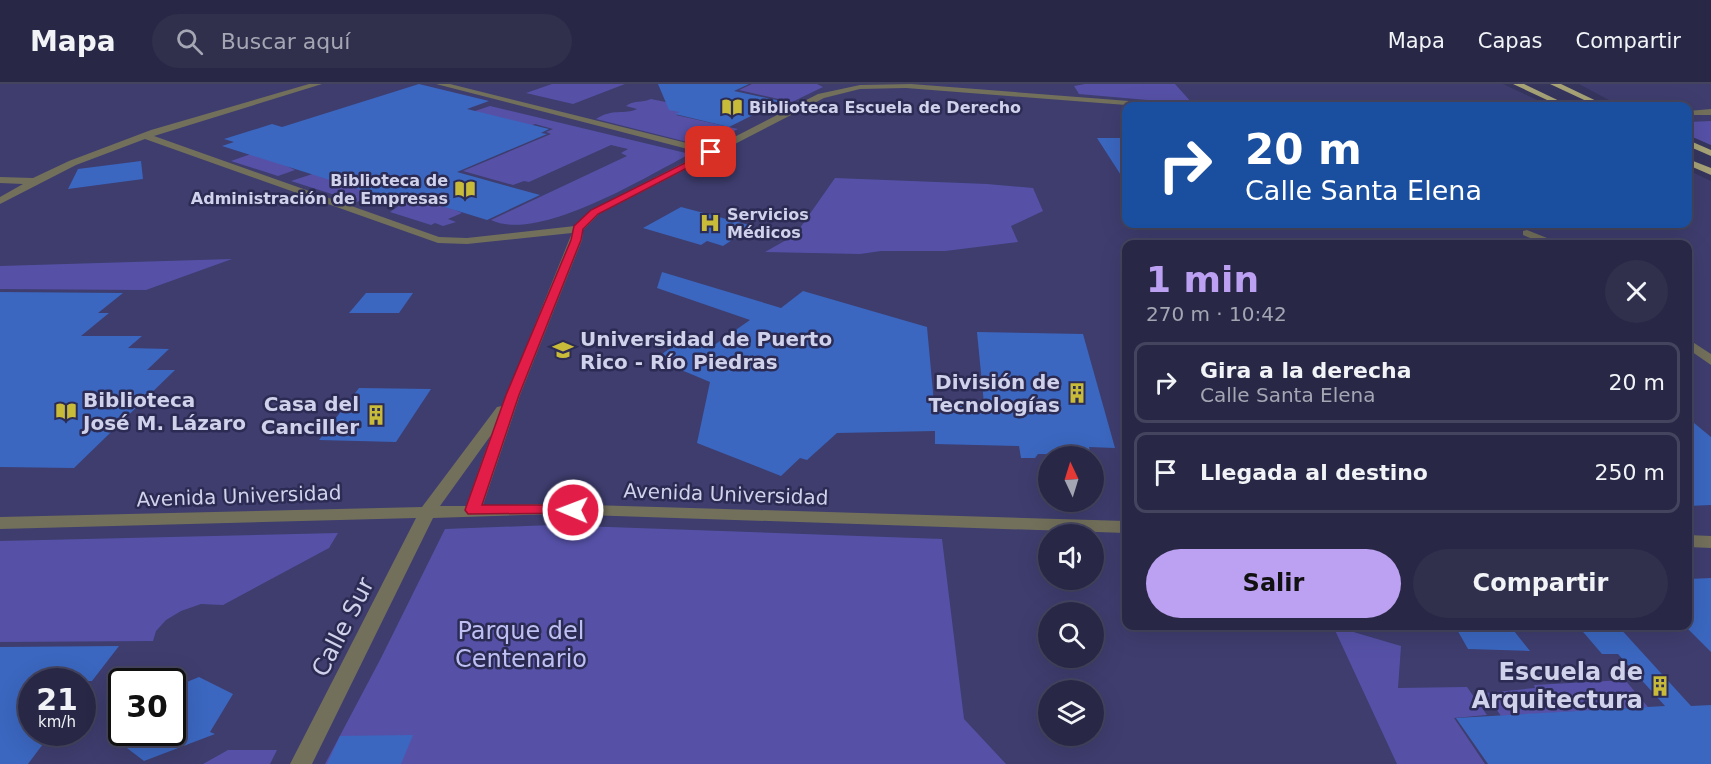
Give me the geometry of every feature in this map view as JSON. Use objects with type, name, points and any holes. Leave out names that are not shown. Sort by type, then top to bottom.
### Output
[{"type":"main road","points":[[1517,84],[1557,102]]},
{"type":"main road","points":[[1554,84],[1594,102]]},
{"type":"main road","points":[[1692,145],[1711,153]]},
{"type":"main road","points":[[1692,164],[1711,172]]},
{"type":"street","points":[[0,201],[65,168],[146,136],[318,84]]},
{"type":"street","points":[[440,84],[711,152]]},
{"type":"street","points":[[473,510],[513,395],[573,248],[578,229],[595,212],[821,96],[868,86],[906,86],[1122,103]]},
{"type":"street","points":[[1692,113],[1711,112]]},
{"type":"street","points":[[146,136],[438,240],[467,241],[578,229]]},
{"type":"street","points":[[0,180],[37,181]]},
{"type":"street","points":[[1527,233],[1544,240]]},
{"type":"street","points":[[1692,346],[1711,361]]},
{"type":"street","name":"Calle Sur","points":[[301,764],[428,512],[513,395]]},
{"type":"street","name":"Avenida Universidad","points":[[0,523],[557,509],[1122,527]]},
{"type":"street","points":[[1692,541],[1711,542]]},
{"type":"shaded area","name":"Universidad de Puerto Rico - Río Piedras","points":[[0,84],[1503,84],[1541,102],[1122,102],[1122,228],[1692,228],[1692,172],[1711,181],[1711,764],[0,764]]},
{"type":"shaded area","points":[[1579,84],[1711,84],[1711,145],[1692,137],[1692,102],[1613,102]]},
{"type":"green space","points":[[552,84],[625,84],[573,104],[526,93]]},
{"type":"green space","points":[[752,84],[817,84],[823,87],[792,102],[739,90]]},
{"type":"green space","points":[[1175,84],[1191,102],[1079,94],[1074,86]]},
{"type":"green space","points":[[651,99],[690,107],[676,115],[738,129],[709,143],[699,145],[596,119],[607,114],[632,111],[637,109],[626,106]]},
{"type":"green space","points":[[490,106],[690,154],[592,204],[536,223],[511,225],[491,220],[627,156],[621,153],[628,149],[611,145],[529,182],[524,181],[513,185],[463,171],[551,134],[546,132],[553,129],[535,124],[448,159],[475,111]]},
{"type":"green space","points":[[1711,121],[1711,145],[1692,137],[1692,122]]},
{"type":"green space","points":[[257,152],[295,170],[278,176],[231,161]]},
{"type":"green space","points":[[334,167],[380,187],[365,193],[371,196],[357,202],[291,181]]},
{"type":"green space","points":[[835,178],[1033,188],[1043,211],[1011,226],[1018,242],[945,251],[881,251],[860,254],[765,252],[795,235]]},
{"type":"green space","points":[[414,192],[462,213],[448,219],[456,222],[443,226],[435,223],[431,225],[390,212],[410,197],[405,195]]},
{"type":"green space","points":[[232,259],[146,290],[0,289],[0,266]]},
{"type":"green space","name":"Parque del Centenario","points":[[552,525],[942,539],[964,719],[1006,764],[325,764],[445,529]]},
{"type":"green space","points":[[338,533],[329,548],[223,605],[201,604],[181,611],[166,620],[156,631],[153,641],[0,642],[0,541]]},
{"type":"green space","points":[[1335,630],[1347,630],[1401,646],[1398,688],[1467,687],[1487,715],[1454,718],[1485,764],[1397,764]]},
{"type":"green space","points":[[1625,680],[1648,707],[1501,716],[1485,693],[1535,688],[1534,685]]},
{"type":"green space","points":[[228,750],[277,750],[270,764],[203,764]]},
{"type":"building","points":[[419,84],[489,101],[467,109],[549,129],[541,133],[547,134],[457,172],[540,195],[487,220],[403,194],[390,199],[222,146],[234,142],[224,139],[272,124],[282,127]]},
{"type":"building","points":[[658,84],[749,84],[734,91],[781,101],[729,127],[675,114],[680,112],[669,110]]},
{"type":"building","points":[[1097,138],[1122,138],[1122,177]]},
{"type":"building","points":[[141,161],[143,179],[68,189],[78,169]]},
{"type":"building","name":"Servicios Médicos","points":[[681,207],[753,226],[723,246],[707,241],[701,245],[643,228]]},
{"type":"building","points":[[662,272],[781,308],[803,291],[927,327],[934,403],[984,404],[977,332],[1083,334],[1115,448],[1038,446],[1038,454],[1035,458],[1021,458],[1019,446],[935,444],[935,431],[837,433],[807,460],[800,458],[781,476],[697,443],[710,382],[655,359],[683,339],[710,348],[750,320],[657,288]]},
{"type":"building","name":"Biblioteca José M. Lázaro","points":[[0,292],[123,293],[98,313],[109,313],[81,336],[142,336],[128,348],[169,349],[147,370],[175,370],[74,468],[0,467]]},
{"type":"building","points":[[366,293],[413,293],[399,313],[349,313]]},
{"type":"building","name":"Casa del Canciller","points":[[359,388],[431,389],[396,442],[319,440]]},
{"type":"building","points":[[1692,421],[1711,437],[1711,505],[1692,506]]},
{"type":"building","points":[[1711,578],[1711,652],[1689,630],[1692,630],[1692,579]]},
{"type":"building","points":[[1457,630],[1513,630],[1530,651],[1468,649]]},
{"type":"building","name":"Escuela de Arquitectura","points":[[1581,630],[1622,630],[1691,706],[1711,705],[1711,764],[1488,764],[1456,718],[1665,706],[1618,654],[1602,654]]},
{"type":"building","points":[[119,646],[96,676],[96,668],[18,668],[18,746],[42,746],[28,764],[0,764],[0,647]]},
{"type":"building","points":[[199,677],[233,694],[210,732],[215,734],[186,745],[186,682]]},
{"type":"building","points":[[413,735],[401,764],[327,764],[340,736]]},
{"type":"building","points":[[124,746],[183,746],[144,761]]},
{"type":"place","name":"Biblioteca Escuela de Derecho","points":[[732,107]]},
{"type":"place","name":"Biblioteca de Administración de Empresas","points":[[465,189]]},
{"type":"place","name":"Servicios Médicos","points":[[710,223]]},
{"type":"place","name":"Universidad de Puerto Rico - Río Piedras","points":[[563,350]]},
{"type":"place","name":"División de Tecnologías","points":[[1077,393]]},
{"type":"place","name":"Biblioteca José M. Lázaro","points":[[66,411]]},
{"type":"place","name":"Casa del Canciller","points":[[376,415]]},
{"type":"place","name":"Escuela de Arquitectura","points":[[1660,686]]},
{"type":"route","points":[[573,510],[473,510],[513,395],[576,240],[578,229],[585,219],[595,212],[711,152]]}]
